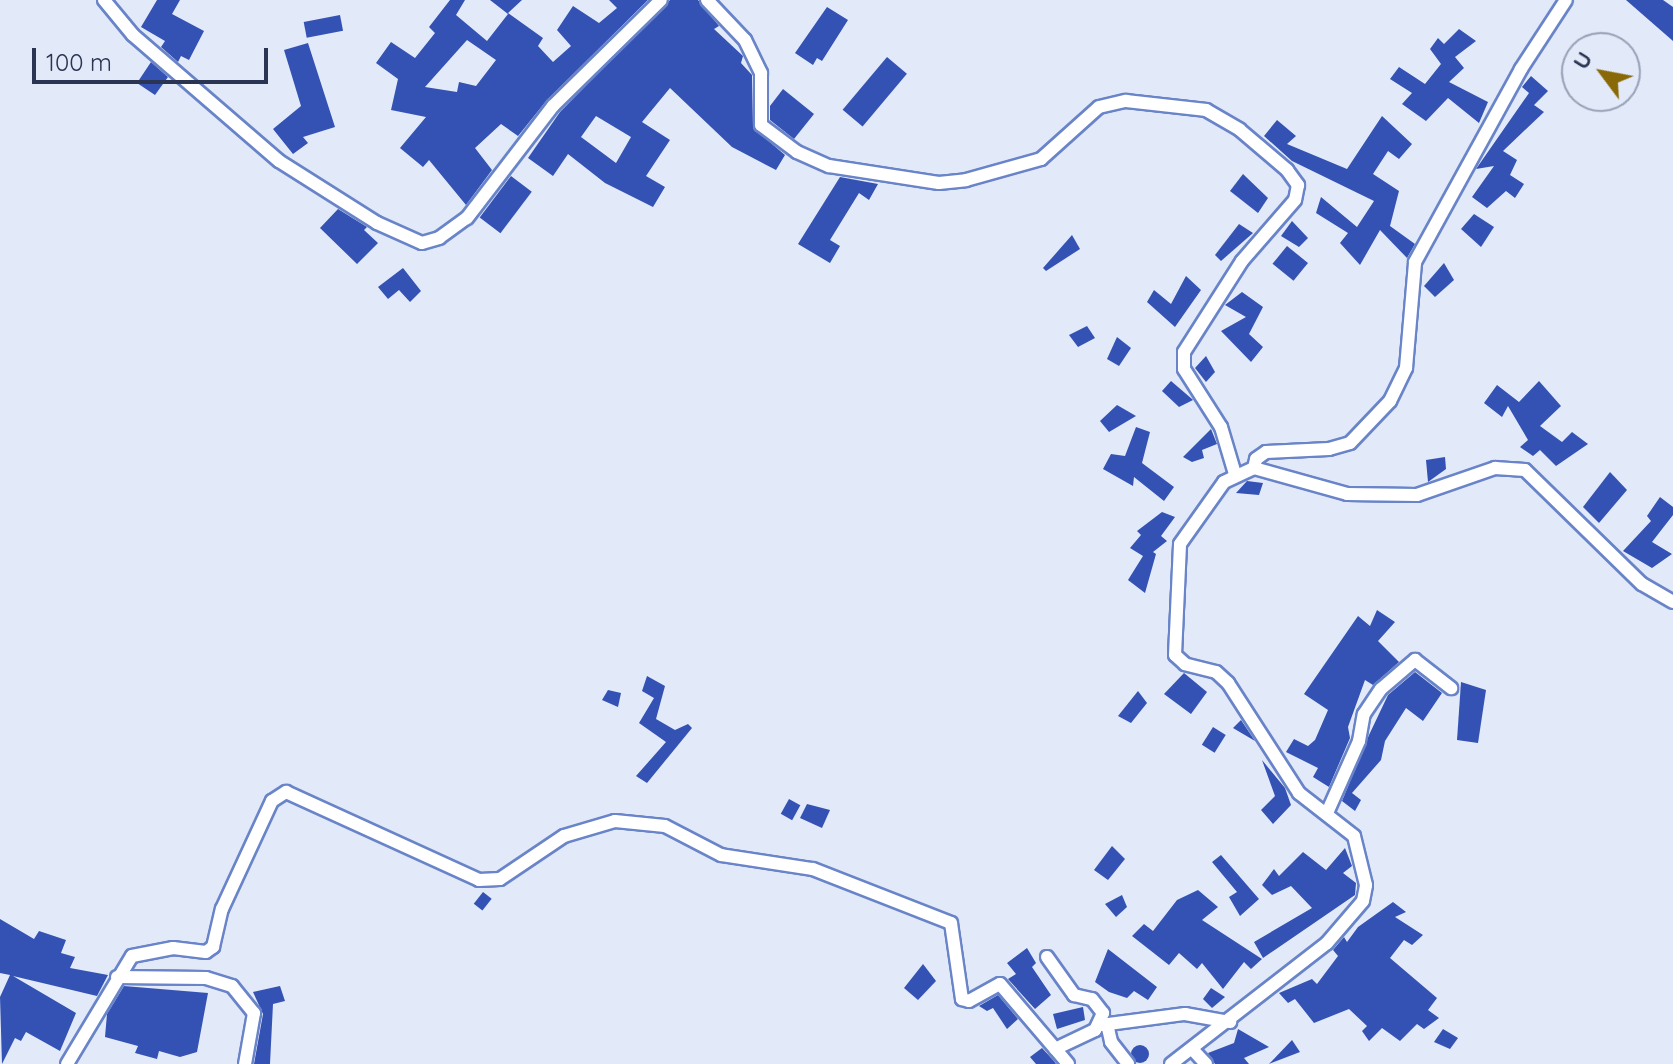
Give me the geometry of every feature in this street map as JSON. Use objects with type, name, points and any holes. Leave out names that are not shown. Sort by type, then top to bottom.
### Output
[{"type":"street","points":[[104,0],[133,35],[279,161],[377,223],[422,243],[467,218],[553,106],[661,0]]},
{"type":"street","points":[[707,0],[745,40],[761,73],[761,125],[797,152],[829,166],[939,183],[966,180],[1041,159],[1099,107],[1126,101],[1206,110],[1240,130],[1287,170],[1298,185],[1295,200],[1242,261],[1184,352],[1184,369],[1221,427],[1235,474]]},
{"type":"street","points":[[1254,468],[1256,459],[1266,452],[1329,449],[1350,443],[1390,401],[1406,368],[1415,262],[1521,69],[1566,0]]},
{"type":"street","points":[[1171,1064],[1230,1022],[1327,943],[1363,901],[1363,861],[1354,836],[1295,788],[1228,683],[1216,672],[1185,664],[1175,655],[1180,544],[1215,491],[1235,474],[1254,468],[1347,494],[1387,496],[1435,491],[1495,468],[1525,470],[1642,584],[1673,602]]},
{"type":"street","points":[[1327,813],[1359,741],[1364,714],[1381,689],[1413,660],[1451,688]]},
{"type":"street","points":[[67,1064],[132,956],[173,948],[210,950],[222,909],[272,801],[286,792],[479,880],[500,879],[564,836],[615,821],[665,826],[721,855],[813,869],[951,923],[961,998],[969,1001],[1000,984],[1068,1064]]},
{"type":"street","points":[[1047,957],[1074,995],[1098,1003],[1111,1042],[1128,1064]]},
{"type":"street","points":[[117,977],[206,978],[232,986],[254,1013],[245,1064]]},
{"type":"street","points":[[1055,1049],[1104,1025],[1185,1014],[1230,1022]]},
{"type":"street","points":[[1193,1050],[1206,1064]]},
{"type":"building","points":[[157,0],[180,0],[172,14],[204,31],[189,60],[181,56],[178,62],[161,47],[165,41],[141,27]]},
{"type":"building","points":[[450,0],[465,0],[456,15],[487,41],[508,14],[490,0],[522,0],[508,13],[543,38],[538,46],[553,62],[571,46],[557,30],[573,6],[599,23],[617,8],[609,0],[648,0],[547,100],[518,136],[501,124],[475,148],[492,170],[466,205],[429,160],[423,167],[400,148],[426,117],[391,110],[398,79],[376,63],[391,42],[415,58],[435,33],[429,27]],"holes":[[[467,40],[496,60],[476,86],[459,82],[457,92],[425,87]]]},
{"type":"building","points":[[670,0],[698,0],[719,26],[714,29],[743,56],[741,63],[752,75],[753,128],[785,155],[776,170],[732,147],[670,88],[642,122],[670,140],[646,176],[665,187],[653,207],[605,183],[568,154],[553,176],[528,158],[560,112]],"holes":[[[596,116],[631,137],[616,163],[581,137]]]},
{"type":"building","points":[[1626,0],[1663,0],[1673,7],[1673,41]]},
{"type":"building","points":[[827,7],[848,20],[822,61],[817,58],[813,65],[795,53]]},
{"type":"building","points":[[340,15],[343,31],[307,38],[304,22]]},
{"type":"building","points":[[1459,29],[1476,41],[1455,57],[1464,68],[1449,82],[1488,102],[1479,123],[1448,98],[1426,121],[1402,104],[1412,93],[1390,79],[1399,67],[1425,84],[1441,64],[1430,49],[1438,38],[1444,44]]},
{"type":"building","points":[[308,43],[335,127],[303,137],[308,143],[293,154],[273,129],[301,106],[284,50]]},
{"type":"building","points":[[887,57],[907,74],[863,127],[843,110]]},
{"type":"building","points":[[151,62],[168,77],[155,95],[137,83]]},
{"type":"building","points":[[1531,76],[1548,91],[1534,105],[1544,112],[1503,151],[1517,160],[1510,175],[1524,184],[1515,198],[1506,191],[1487,208],[1472,197],[1494,166],[1476,169],[1529,93],[1522,87]]},
{"type":"building","points":[[783,89],[814,114],[794,139],[770,120],[770,106]]},
{"type":"building","points":[[1382,116],[1412,144],[1399,159],[1388,151],[1373,174],[1399,191],[1390,226],[1415,244],[1407,258],[1380,230],[1360,265],[1340,243],[1348,233],[1316,213],[1321,197],[1357,227],[1374,201],[1292,161],[1264,136],[1277,120],[1296,136],[1287,144],[1347,169]]},
{"type":"building","points":[[1243,174],[1268,198],[1258,213],[1230,191]]},
{"type":"building","points":[[511,176],[532,192],[500,233],[480,218]]},
{"type":"building","points":[[840,177],[878,184],[869,200],[859,193],[830,240],[840,246],[830,263],[798,244]]},
{"type":"building","points":[[338,209],[367,227],[364,230],[378,243],[357,264],[320,228]]},
{"type":"building","points":[[1474,214],[1494,227],[1481,247],[1461,229]]},
{"type":"building","points":[[1292,221],[1308,238],[1299,247],[1281,236]]},
{"type":"building","points":[[1239,224],[1253,233],[1221,261],[1215,255]]},
{"type":"building","points":[[1072,235],[1080,249],[1046,271],[1043,268]]},
{"type":"building","points":[[1287,246],[1308,263],[1294,281],[1273,264]]},
{"type":"building","points":[[1444,263],[1454,280],[1435,297],[1424,286]]},
{"type":"building","points":[[403,268],[421,291],[410,302],[399,290],[388,299],[378,287]]},
{"type":"building","points":[[1186,276],[1201,290],[1175,327],[1147,302],[1154,290],[1171,304]]},
{"type":"building","points":[[1242,292],[1263,307],[1249,334],[1263,347],[1251,362],[1221,331],[1246,317],[1225,305]]},
{"type":"building","points":[[1087,326],[1095,338],[1078,347],[1069,335]]},
{"type":"building","points":[[1117,337],[1131,348],[1119,366],[1107,359]]},
{"type":"building","points":[[1206,356],[1215,372],[1206,382],[1195,368]]},
{"type":"building","points":[[1171,381],[1193,400],[1179,407],[1162,391]]},
{"type":"building","points":[[1539,381],[1561,406],[1540,426],[1562,442],[1572,432],[1588,444],[1556,466],[1540,450],[1533,456],[1520,447],[1528,440],[1508,406],[1502,417],[1484,403],[1497,385],[1519,402]]},
{"type":"building","points":[[1117,405],[1136,416],[1109,432],[1100,421]]},
{"type":"building","points":[[1136,427],[1150,432],[1142,463],[1174,487],[1164,501],[1134,477],[1133,486],[1103,469],[1111,454],[1125,456]]},
{"type":"building","points":[[1211,429],[1217,444],[1202,450],[1204,458],[1192,462],[1183,457]]},
{"type":"building","points":[[1445,457],[1446,469],[1428,482],[1426,460]]},
{"type":"building","points":[[1610,472],[1627,490],[1599,523],[1583,507]]},
{"type":"building","points":[[1247,481],[1263,483],[1259,495],[1236,493]]},
{"type":"building","points":[[1660,497],[1673,507],[1673,515],[1652,542],[1672,554],[1652,568],[1623,551],[1651,521],[1647,516]]},
{"type":"building","points":[[1162,512],[1175,517],[1161,536],[1167,541],[1153,552],[1156,554],[1145,593],[1128,580],[1143,556],[1130,548],[1141,535],[1137,531]]},
{"type":"building","points":[[1377,610],[1395,622],[1378,641],[1399,662],[1373,685],[1365,680],[1348,727],[1350,738],[1329,787],[1313,777],[1318,768],[1286,752],[1294,739],[1308,746],[1315,740],[1328,710],[1304,694],[1358,616],[1370,626]]},
{"type":"building","points":[[1415,672],[1442,693],[1423,721],[1406,708],[1385,741],[1381,760],[1352,793],[1361,800],[1355,811],[1342,801],[1369,735],[1388,695]]},
{"type":"building","points":[[1184,673],[1207,692],[1191,714],[1164,694]]},
{"type":"building","points":[[647,676],[665,686],[656,719],[675,730],[688,724],[692,728],[647,783],[636,776],[666,742],[639,723],[654,698],[642,691]]},
{"type":"building","points":[[1461,682],[1486,690],[1478,743],[1457,740]]},
{"type":"building","points":[[608,690],[621,693],[618,707],[602,700]]},
{"type":"building","points":[[1138,691],[1147,703],[1131,723],[1118,716]]},
{"type":"building","points":[[1241,720],[1255,741],[1233,728]]},
{"type":"building","points":[[1213,727],[1226,735],[1215,753],[1202,745]]},
{"type":"building","points":[[1262,760],[1285,788],[1291,805],[1273,824],[1261,810],[1275,796]]},
{"type":"building","points":[[789,799],[800,805],[792,820],[781,814]]},
{"type":"building","points":[[807,804],[830,810],[822,828],[800,818]]},
{"type":"building","points":[[1112,846],[1125,859],[1108,880],[1094,870]]},
{"type":"building","points":[[1345,848],[1352,866],[1343,873],[1356,883],[1355,895],[1263,958],[1254,942],[1312,908],[1291,886],[1272,895],[1262,885],[1274,869],[1279,876],[1303,852],[1326,870]]},
{"type":"building","points":[[1221,855],[1259,899],[1240,916],[1229,897],[1237,892],[1212,862]]},
{"type":"building","points":[[1198,890],[1218,907],[1202,920],[1262,959],[1251,969],[1244,962],[1223,989],[1202,963],[1197,969],[1179,953],[1169,965],[1132,936],[1144,924],[1153,931],[1177,900]]},
{"type":"building","points":[[483,892],[492,899],[482,911],[474,904]]},
{"type":"building","points":[[1122,895],[1127,907],[1116,917],[1105,904]]},
{"type":"building","points":[[1393,902],[1406,912],[1395,917],[1423,935],[1412,945],[1404,940],[1390,958],[1437,998],[1428,1010],[1439,1018],[1424,1029],[1417,1024],[1400,1041],[1382,1028],[1369,1041],[1362,1031],[1367,1026],[1349,1009],[1314,1023],[1295,999],[1288,1003],[1279,993],[1312,979],[1317,984],[1338,956],[1333,950],[1344,937],[1347,942],[1358,927]]},
{"type":"building","points":[[0,919],[34,939],[39,931],[66,940],[61,953],[75,957],[70,968],[108,975],[97,996],[13,976],[76,1013],[60,1051],[26,1032],[21,1041],[15,1038],[2,1064],[0,997],[10,975],[0,973]]},
{"type":"building","points":[[1027,948],[1036,963],[1032,967],[1051,995],[1035,1009],[1008,979],[1016,974],[1007,963]]},
{"type":"building","points":[[1108,949],[1157,987],[1148,1000],[1134,991],[1127,998],[1109,992],[1095,982]]},
{"type":"building","points":[[923,964],[936,981],[918,1000],[904,988]]},
{"type":"building","points":[[124,986],[208,993],[197,1052],[180,1057],[159,1051],[157,1059],[135,1053],[138,1046],[105,1037],[107,1014]]},
{"type":"building","points":[[280,986],[285,1001],[273,1004],[270,1064],[254,1064],[263,1014],[253,992]]},
{"type":"building","points":[[1211,988],[1225,997],[1212,1008],[1203,999]]},
{"type":"building","points":[[998,995],[1018,1019],[1007,1029],[993,1008],[987,1011],[979,1006]]},
{"type":"building","points":[[1083,1007],[1085,1020],[1057,1029],[1053,1014]]},
{"type":"building","points":[[1238,1029],[1269,1047],[1244,1058],[1249,1064],[1215,1064],[1208,1053],[1234,1043]]},
{"type":"building","points":[[1443,1029],[1458,1038],[1450,1049],[1434,1042]]},
{"type":"building","points":[[1292,1040],[1300,1052],[1269,1064]]},
{"type":"building","points":[[1136,1045],[1144,1045],[1149,1054],[1147,1061],[1136,1063],[1131,1058],[1131,1050]]},
{"type":"building","points":[[1042,1048],[1056,1064],[1036,1064],[1030,1057]]}]
